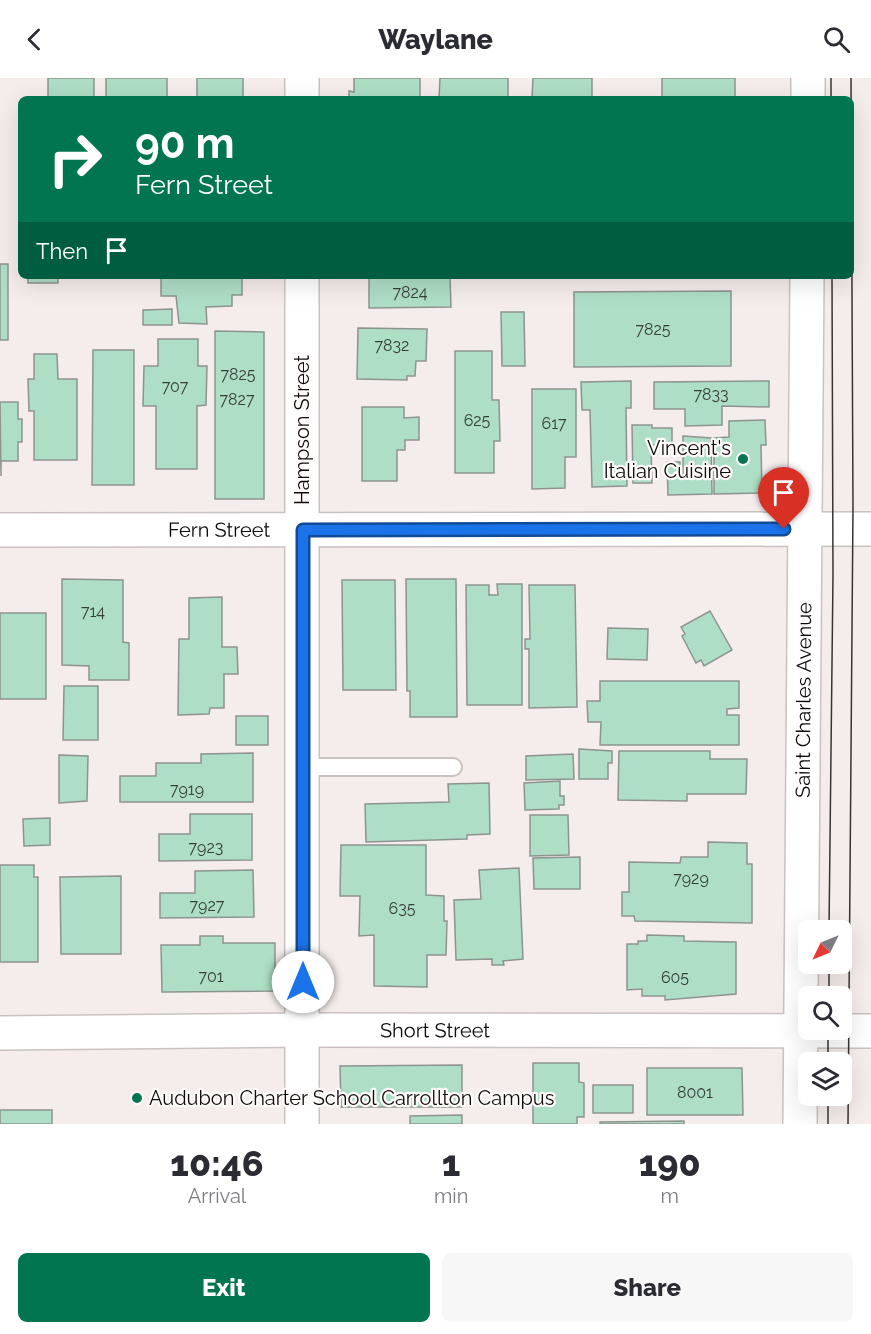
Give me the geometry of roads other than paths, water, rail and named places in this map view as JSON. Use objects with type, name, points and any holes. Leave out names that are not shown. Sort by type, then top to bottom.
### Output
[{"type":"street","points":[[302,78],[302,96]]},
{"type":"street","points":[[808,78],[808,96]]},
{"type":"street","name":"Hampson Street","points":[[302,279],[302,1124]]},
{"type":"street","name":"Saint Charles Avenue","points":[[801,986],[807,279]]},
{"type":"street","name":"Fern Street","points":[[0,530],[871,528]]},
{"type":"street","name":"Short Street","points":[[0,1033],[303,1030],[798,1031]]},
{"type":"street","name":"Short Street","points":[[852,1031],[871,1031]]},
{"type":"street","name":"Saint Charles Avenue","points":[[800,1124],[801,1040]]},
{"type":"lane","points":[[302,767],[453,767]]},
{"type":"tram line","points":[[831,78],[831,96]]},
{"type":"tram line","points":[[851,78],[851,96]]},
{"type":"tram line","points":[[829,920],[833,575],[832,279]]},
{"type":"tram line","points":[[848,1124],[853,507],[852,279]]},
{"type":"tram line","points":[[829,974],[829,986]]},
{"type":"tram line","points":[[828,1040],[828,1052]]},
{"type":"tram line","points":[[828,1106],[828,1124]]},
{"type":"place","name":"Vincent's Italian Cuisine","points":[[743,459]]},
{"type":"place","name":"Audubon Charter School Carrollton Campus","points":[[137,1098]]}]
